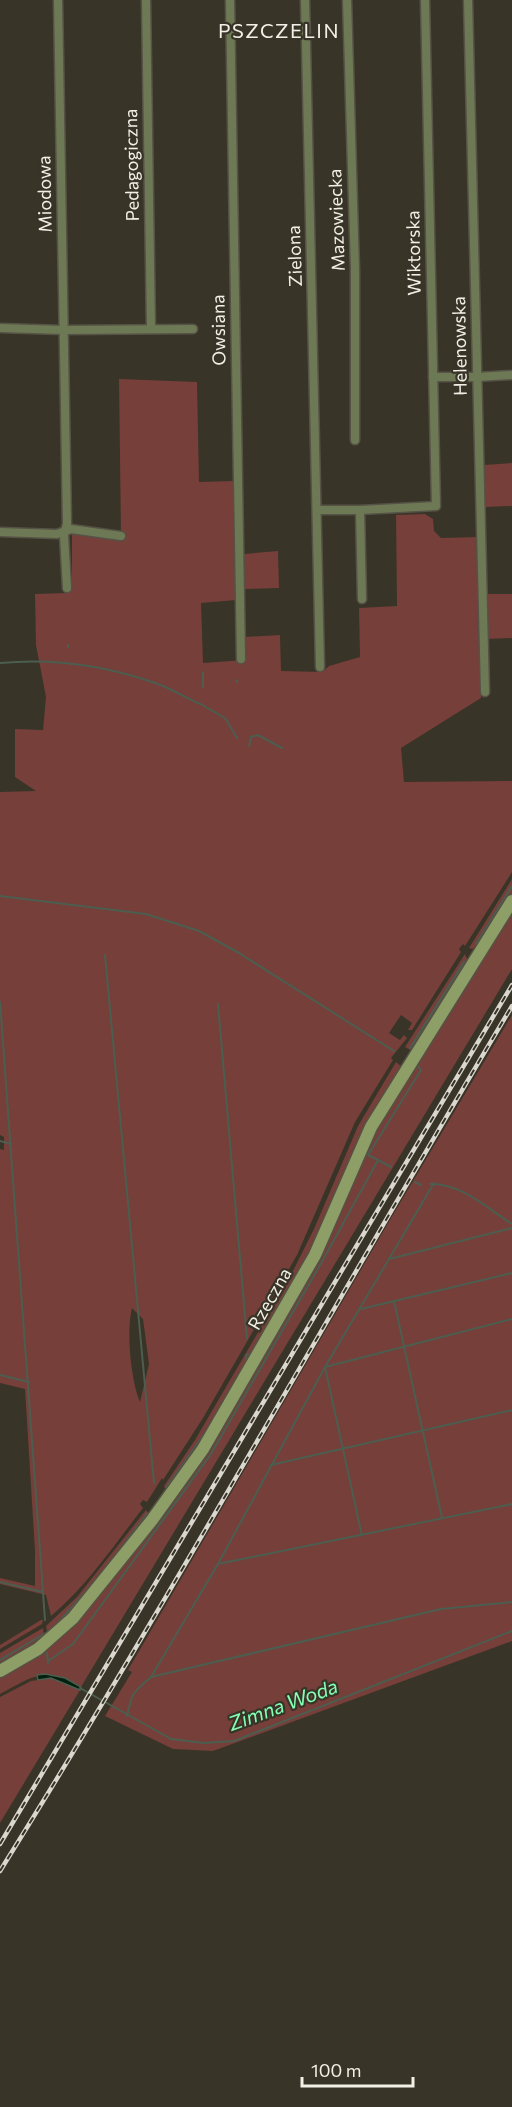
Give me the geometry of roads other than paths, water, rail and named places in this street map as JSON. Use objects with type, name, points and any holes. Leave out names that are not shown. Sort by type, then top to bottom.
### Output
[{"type":"street","name":"Miodowa","points":[[58,0],[67,588]]},
{"type":"street","name":"Pedagogiczna","points":[[146,0],[152,329]]},
{"type":"street","name":"Owsiana","points":[[230,0],[241,659]]},
{"type":"street","name":"Zielona","points":[[305,0],[320,667]]},
{"type":"street","name":"Mazowiecka","points":[[347,0],[355,269],[355,440]]},
{"type":"street","name":"Wiktorska","points":[[360,510],[436,506],[425,0]]},
{"type":"street","name":"Helenowska","points":[[468,0],[485,692]]},
{"type":"street","points":[[0,328],[193,329]]},
{"type":"street","points":[[434,377],[512,375]]},
{"type":"street","points":[[316,510],[360,510],[362,599]]},
{"type":"street","points":[[0,532],[56,534],[71,529],[121,536]]},
{"type":"street","name":"Rzeczna","points":[[0,1671],[38,1649],[73,1618],[152,1520],[203,1449],[315,1255],[371,1127],[512,901]]},
{"type":"waterway","points":[[0,663],[60,663],[120,672],[158,684],[203,705]]},
{"type":"waterway","points":[[203,672],[203,687]]},
{"type":"waterway","points":[[204,706],[225,718],[237,738]]},
{"type":"waterway","points":[[251,737],[258,735],[282,748]]},
{"type":"waterway","points":[[249,746],[251,738]]},
{"type":"waterway","points":[[476,944],[512,886]]},
{"type":"waterway","points":[[0,896],[146,914],[199,931],[239,953],[394,1051]]},
{"type":"waterway","points":[[105,955],[154,1483]]},
{"type":"waterway","points":[[410,1048],[464,962]]},
{"type":"waterway","points":[[0,1002],[45,1620]]},
{"type":"waterway","points":[[218,1004],[247,1339]]},
{"type":"waterway","points":[[48,1661],[73,1644],[211,1454],[378,1160],[368,1155],[421,1070],[417,1065]]},
{"type":"waterway","points":[[0,1141],[11,1144]]},
{"type":"waterway","points":[[378,1160],[391,1167]]},
{"type":"waterway","points":[[415,1182],[421,1185]]},
{"type":"waterway","points":[[151,1677],[218,1564],[325,1367],[434,1183]]},
{"type":"waterway","points":[[430,1184],[463,1192],[512,1224]]},
{"type":"waterway","points":[[389,1259],[512,1228]]},
{"type":"waterway","points":[[361,1309],[512,1273]]},
{"type":"waterway","points":[[394,1301],[442,1518]]},
{"type":"waterway","points":[[362,1536],[325,1367],[512,1319]]},
{"type":"waterway","points":[[246,1363],[246,1355],[250,1354]]},
{"type":"waterway","points":[[0,1375],[29,1382]]},
{"type":"waterway","points":[[271,1465],[512,1410]]},
{"type":"waterway","points":[[166,1488],[207,1430]]},
{"type":"waterway","points":[[218,1564],[512,1504]]},
{"type":"waterway","points":[[56,1625],[97,1579],[147,1514]]},
{"type":"waterway","points":[[0,1582],[43,1592]]},
{"type":"waterway","points":[[127,1716],[134,1694],[151,1677],[441,1609],[512,1602]]},
{"type":"waterway","points":[[0,1660],[49,1631]]},
{"type":"waterway","name":"Zimna Woda","points":[[80,1688],[171,1739],[204,1743],[234,1741],[512,1631]]},
{"type":"waterway","points":[[47,1653],[48,1663]]},
{"type":"railway","points":[[0,1844],[512,985]]},
{"type":"railway","points":[[0,1871],[130,1657],[512,1006]]},
{"type":"district","name":"PSZCZELIN","points":[[279,31]]}]
